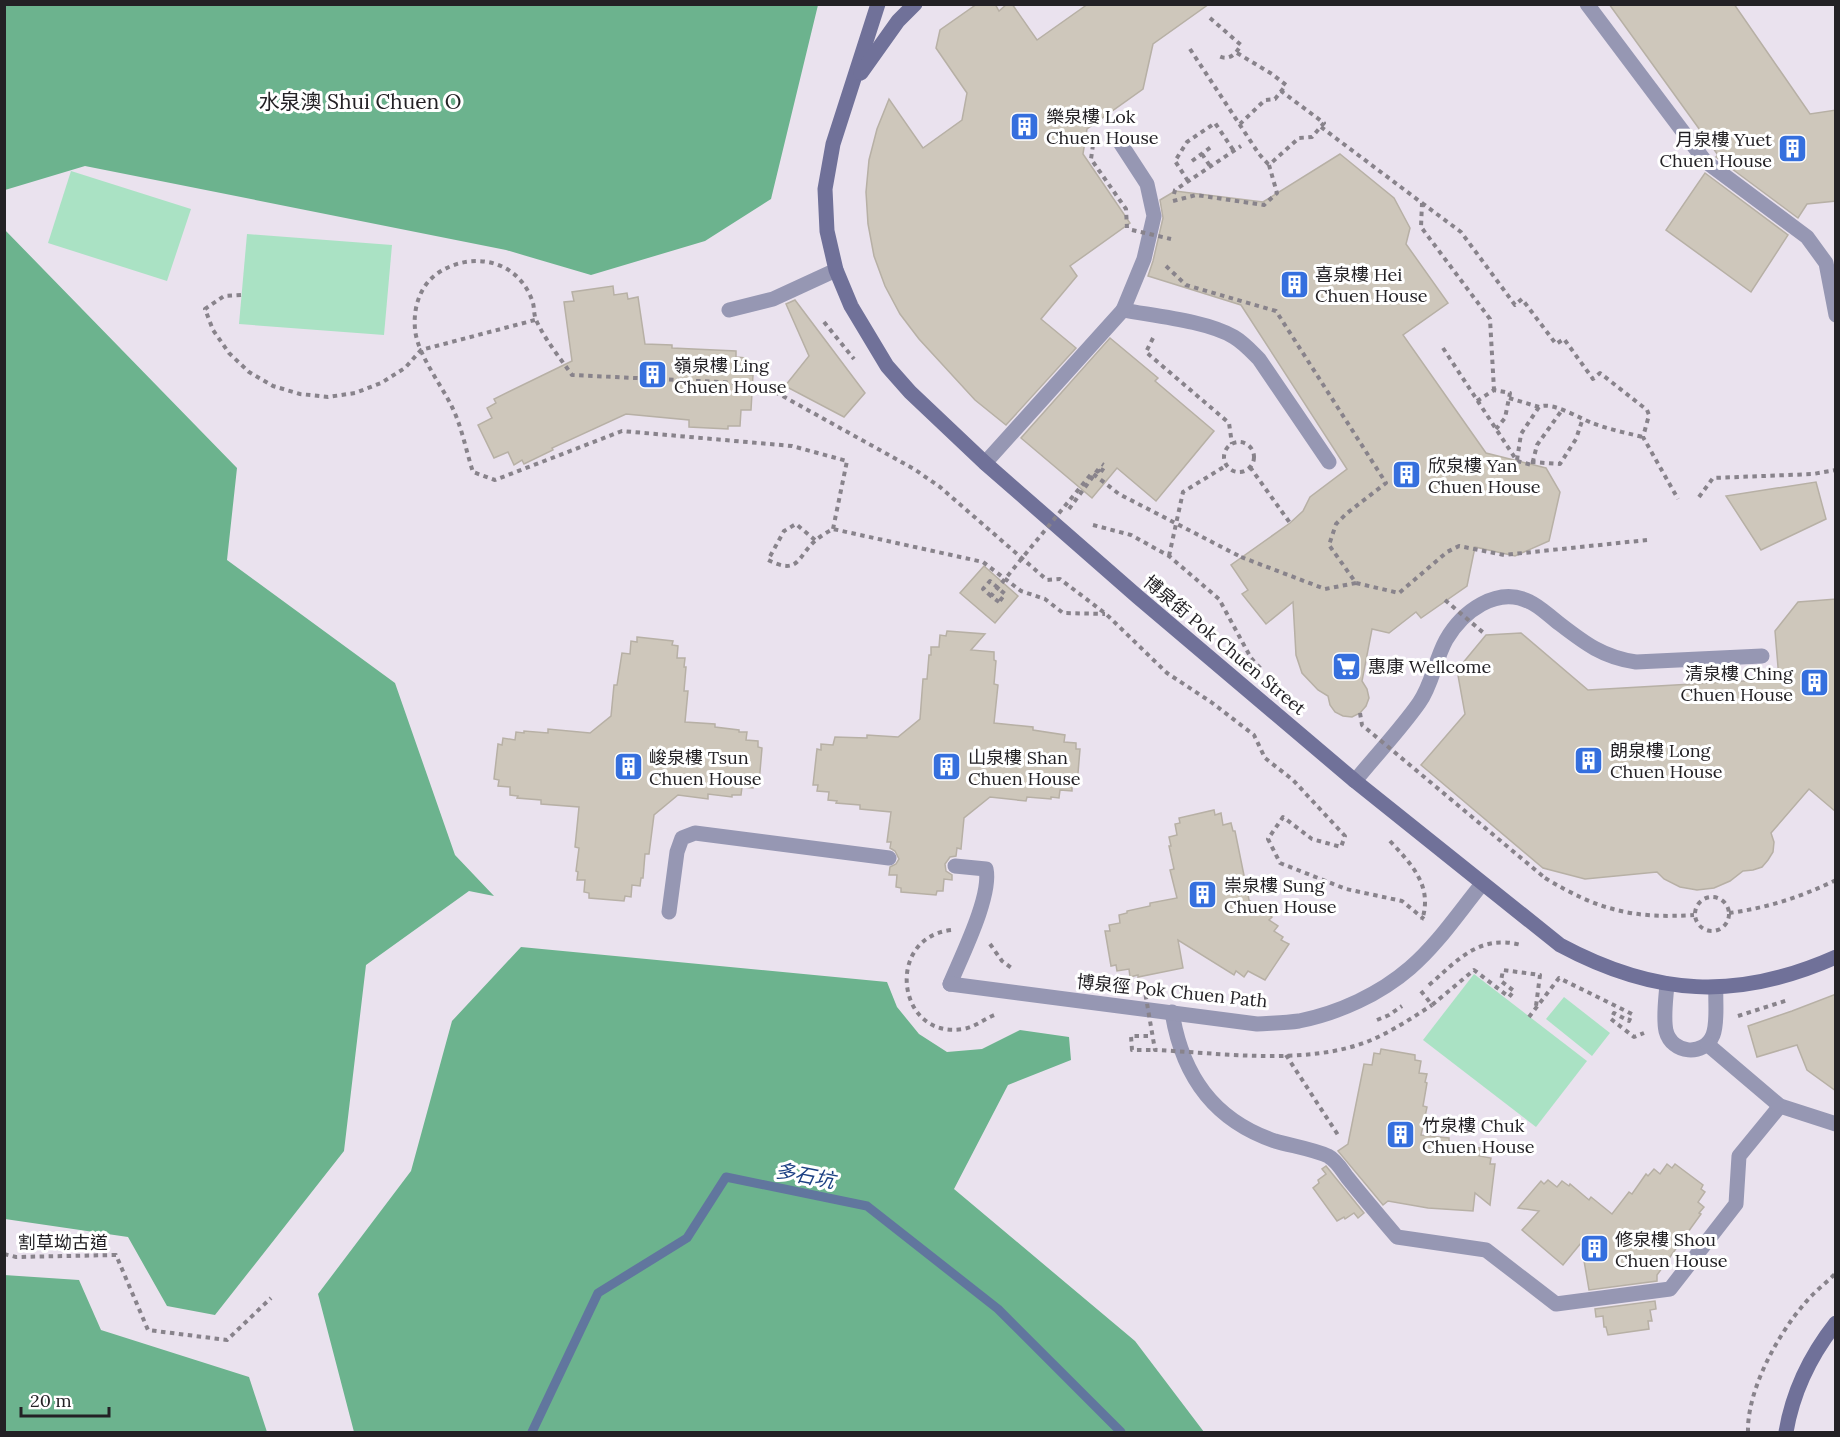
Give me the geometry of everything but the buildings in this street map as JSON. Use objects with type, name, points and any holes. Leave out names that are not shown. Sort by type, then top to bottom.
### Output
[{"type":"street","name":"博泉街 Pok Chuen Street","points":[[878,4],[833,144],[825,189],[826,231],[836,270],[851,306],[887,366],[910,392],[985,463],[1138,597],[1355,781],[1560,945],[1620,973],[1667,984],[1716,988],[1768,980],[1836,957]]},
{"type":"street","name":"博泉街 Pok Chuen Street","points":[[853,85],[898,21],[915,4]]},
{"type":"street","points":[[1587,4],[1705,160],[1807,237],[1826,263],[1836,315]]},
{"type":"street","points":[[985,463],[1123,310],[1144,259],[1154,216],[1147,184],[1119,141]]},
{"type":"street","points":[[729,310],[773,299],[836,270]]},
{"type":"street","points":[[1123,310],[1216,329],[1233,336],[1247,346],[1259,359],[1329,462]]},
{"type":"street","points":[[1355,781],[1420,701],[1447,638],[1471,611],[1483,602],[1498,597],[1514,597],[1528,601],[1590,647],[1620,660],[1636,662],[1762,656]]},
{"type":"street","points":[[669,912],[677,852],[682,838],[694,833],[889,858]]},
{"type":"street","name":"博泉徑 Pok Chuen Path","points":[[956,866],[986,869],[988,877],[983,901],[950,984],[1257,1024],[1299,1021],[1339,1010],[1376,992],[1410,968],[1443,933],[1482,884]]},
{"type":"street","points":[[1667,984],[1666,1032],[1679,1048],[1688,1050],[1697,1050],[1707,1044],[1713,1036],[1716,988]]},
{"type":"street","points":[[1172,1012],[1176,1041],[1187,1068],[1203,1092],[1223,1113],[1247,1129],[1330,1157],[1397,1237],[1486,1250],[1556,1304],[1671,1289],[1736,1204],[1739,1156],[1780,1106]]},
{"type":"street","points":[[1707,1044],[1780,1106],[1836,1124]]},
{"type":"street","points":[[1786,1432],[1790,1409],[1808,1363],[1836,1323]]},
{"type":"path","points":[[1210,18],[1241,45],[1231,57],[1219,56]]},
{"type":"path","points":[[1165,203],[1196,195],[1264,205],[1277,193],[1269,165],[1259,154],[1190,49]]},
{"type":"path","points":[[1237,52],[1286,85],[1275,99],[1265,100],[1240,124]]},
{"type":"path","points":[[1269,165],[1299,138],[1312,137],[1324,123],[1281,91]]},
{"type":"path","points":[[1188,181],[1175,161],[1187,142],[1215,123],[1234,151]]},
{"type":"path","points":[[1321,126],[1461,232],[1515,304],[1522,299],[1556,344],[1564,339],[1593,379],[1600,373],[1647,410],[1649,415],[1643,437],[1678,499]]},
{"type":"path","points":[[1093,145],[1091,159],[1126,209],[1126,228],[1171,239]]},
{"type":"path","points":[[1174,201],[1175,190],[1241,146]]},
{"type":"path","points":[[1192,161],[1211,147]]},
{"type":"path","points":[[1202,154],[1210,166]]},
{"type":"path","points":[[1422,203],[1421,227],[1491,319],[1494,390]]},
{"type":"path","points":[[833,529],[848,461],[792,446],[622,431],[495,480],[473,472],[453,409],[421,350],[414,331],[415,311],[421,292],[433,276],[450,265],[470,260],[489,261],[508,269],[522,283],[532,300],[535,320],[572,375],[761,384],[940,487],[1047,580],[1060,579],[1106,614],[1167,672],[1254,735],[1265,758],[1293,780],[1345,836],[1341,847],[1312,838],[1284,816],[1268,839],[1280,863],[1346,889],[1402,901],[1467,952],[1421,991],[1432,1005]]},
{"type":"path","points":[[242,295],[224,296],[205,309],[213,330],[229,353],[249,372],[273,386],[300,394],[327,397],[364,390],[381,383],[405,368],[421,350],[535,320]]},
{"type":"path","points":[[1164,318],[1146,352],[1229,423],[1232,444]]},
{"type":"path","points":[[1443,348],[1519,461],[1532,465],[1537,445],[1562,410]]},
{"type":"path","points":[[1477,401],[1494,390],[1510,393],[1505,418],[1496,429]]},
{"type":"path","points":[[1509,398],[1539,407],[1544,405],[1562,410],[1593,423],[1643,437]]},
{"type":"path","points":[[1519,461],[1521,434],[1539,407]]},
{"type":"path","points":[[1519,461],[1560,464],[1576,439],[1583,418]]},
{"type":"path","points":[[1243,443],[1250,447],[1254,458],[1250,467],[1240,472],[1230,469],[1224,457],[1232,444],[1243,443]]},
{"type":"path","points":[[1169,556],[1183,492],[1227,465]]},
{"type":"path","points":[[1250,467],[1290,523]]},
{"type":"path","points":[[1069,508],[1101,468],[1097,477]]},
{"type":"path","points":[[1700,497],[1713,478],[1813,474],[1836,470]]},
{"type":"path","points":[[990,596],[1092,474],[1119,494],[1241,557],[1325,589],[1356,583]]},
{"type":"path","points":[[1060,501],[1075,513]]},
{"type":"path","points":[[815,540],[796,524],[784,531],[768,561],[780,566],[789,566],[801,560],[815,540],[833,529],[983,562],[1021,591],[1045,599],[1063,613],[1106,614]]},
{"type":"path","name":"博泉街 Pok Chuen Street","points":[[1088,524],[1131,535],[1169,556],[1219,598],[1251,658],[1266,673]]},
{"type":"path","points":[[1538,551],[1647,540]]},
{"type":"path","points":[[993,584],[999,575]]},
{"type":"path","points":[[990,581],[993,584],[1005,594],[999,602],[983,589],[990,581]]},
{"type":"path","points":[[1445,600],[1486,635]]},
{"type":"path","points":[[1360,713],[1362,725],[1545,878],[1572,895],[1601,907],[1631,914],[1663,917],[1694,915]]},
{"type":"path","points":[[1729,913],[1798,897],[1836,880]]},
{"type":"path","points":[[1709,897],[1719,898],[1724,902],[1729,913],[1726,924],[1715,931],[1704,930],[1700,927],[1694,915],[1698,904],[1709,897]]},
{"type":"path","points":[[1149,1036],[1131,1036],[1132,1050],[1310,1055],[1340,1050],[1370,1041],[1397,1027],[1432,1005],[1474,970],[1509,997],[1514,991],[1501,981],[1503,970],[1540,975],[1535,1009]]},
{"type":"path","points":[[1529,1017],[1559,978],[1632,1014],[1629,1021],[1614,1013],[1611,1019],[1634,1037],[1651,1031]]},
{"type":"path","points":[[1144,986],[1155,1050]]},
{"type":"path","points":[[1286,1055],[1339,1136]]},
{"type":"path","name":"割草坳古道","points":[[4,1254],[16,1257],[116,1255],[148,1330],[227,1340],[271,1298]]},
{"type":"path","points":[[1748,1432],[1748,1422],[1759,1382],[1776,1344],[1805,1303],[1836,1273]]},
{"type":"green space","points":[[5,4],[818,5],[771,199],[705,241],[591,275],[506,250],[85,166],[5,190]]},
{"type":"green space","points":[[71,171],[191,209],[167,281],[48,243]]},
{"type":"green space","points":[[4,229],[237,468],[227,560],[395,683],[455,855],[494,896],[469,891],[366,965],[344,1151],[215,1315],[167,1306],[128,1237],[5,1219]]},
{"type":"green space","points":[[247,234],[392,245],[384,335],[239,324]]},
{"type":"green space","points":[[521,947],[887,982],[897,1007],[919,1034],[947,1052],[982,1049],[1020,1030],[1069,1037],[1071,1060],[1008,1085],[954,1189],[1135,1341],[1204,1432],[354,1432],[318,1294],[411,1171],[452,1021]]},
{"type":"green space","points":[[1474,974],[1587,1061],[1536,1127],[1423,1040]]},
{"type":"green space","points":[[1564,997],[1610,1033],[1592,1056],[1546,1019]]},
{"type":"green space","points":[[4,1275],[79,1280],[101,1330],[249,1377],[267,1432],[5,1432]]},
{"type":"waterway","name":"多石坑","points":[[532,1432],[598,1293],[687,1238],[726,1177],[867,1206],[998,1309],[1121,1432]]},
{"type":"place","name":"樂泉樓 Lok Chuen House","points":[[1025,126]]},
{"type":"place","name":"月泉樓 Yuet Chuen House","points":[[1793,149]]},
{"type":"place","name":"喜泉樓 Hei Chuen House","points":[[1294,284]]},
{"type":"place","name":"嶺泉樓 Ling Chuen House","points":[[653,375]]},
{"type":"place","name":"欣泉樓 Yan Chuen House","points":[[1407,475]]},
{"type":"place","name":"惠康 Wellcome","points":[[1347,666]]},
{"type":"place","name":"清泉樓 Ching Chuen House","points":[[1814,683]]},
{"type":"place","name":"朗泉樓 Long Chuen House","points":[[1589,760]]},
{"type":"place","name":"峻泉樓 Tsun Chuen House","points":[[628,767]]},
{"type":"place","name":"山泉樓 Shan Chuen House","points":[[947,767]]},
{"type":"place","name":"崇泉樓 Sung Chuen House","points":[[1203,895]]},
{"type":"place","name":"竹泉樓 Chuk Chuen House","points":[[1401,1135]]},
{"type":"place","name":"修泉樓 Shou Chuen House","points":[[1594,1249]]},
{"type":"district","name":"水泉澳 Shui Chuen O","points":[[360,101]]}]
